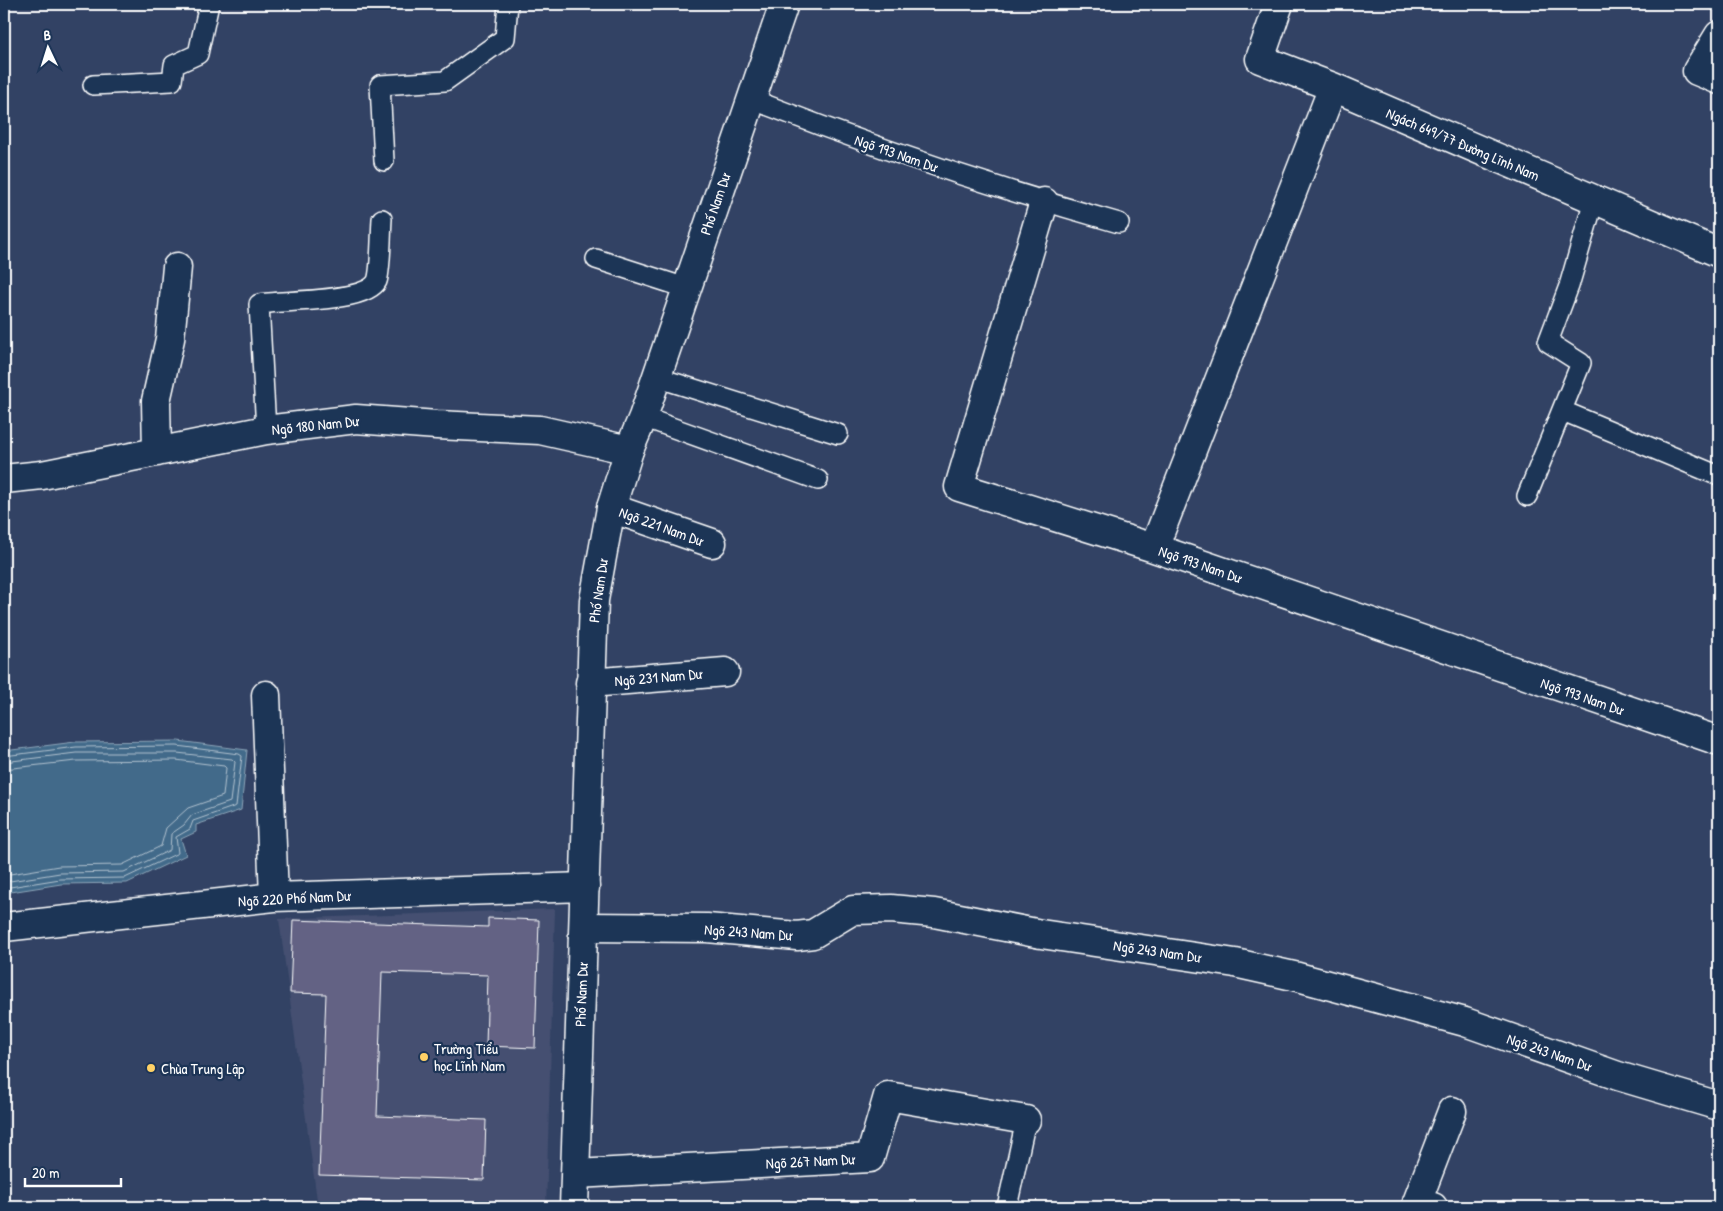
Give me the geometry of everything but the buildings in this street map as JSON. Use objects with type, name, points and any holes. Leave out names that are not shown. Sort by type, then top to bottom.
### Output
[{"type":"street","name":"Phố Nam Dư","points":[[574,1207],[594,600],[611,508],[629,450],[643,417],[784,4]]},
{"type":"street","name":"Ngách 649/77 Đường Lĩnh Nam","points":[[1279,4],[1260,59],[1334,87],[1719,253]]},
{"type":"street","points":[[1719,35],[1697,71],[1719,80]]},
{"type":"street","points":[[1154,548],[1334,87]]},
{"type":"street","name":"Ngõ 193 Nam Dư","points":[[1044,202],[959,487],[1154,548],[1719,741]]},
{"type":"street","points":[[157,452],[156,401],[170,339],[177,267]]},
{"type":"street","name":"Ngõ 180 Nam Dư","points":[[4,479],[42,475],[266,430],[356,418],[437,425],[540,430],[629,450]]},
{"type":"street","name":"Ngõ 221 Nam Dư","points":[[611,508],[712,544]]},
{"type":"street","name":"Ngõ 231 Nam Dư","points":[[590,683],[725,672]]},
{"type":"street","points":[[266,695],[274,897]]},
{"type":"street","name":"Ngõ 220 Phố Nam Dư","points":[[4,927],[274,897],[585,887]]},
{"type":"street","name":"Ngõ 243 Nam Dư","points":[[584,927],[707,928],[797,936],[813,934],[853,910],[891,909],[934,913],[1041,934],[1236,963],[1298,978],[1465,1022],[1618,1076],[1719,1106]]},
{"type":"street","name":"Ngõ 267 Nam Dư","points":[[576,1174],[870,1158],[888,1096],[1026,1120]]},
{"type":"street","points":[[1433,1207],[1417,1202],[1452,1111]]},
{"type":"lane","points":[[93,85],[172,81],[174,64],[198,54],[209,4]]},
{"type":"lane","points":[[384,161],[380,85],[445,81],[505,38],[508,4]]},
{"type":"lane","name":"Ngõ 193 Nam Dư","points":[[751,99],[843,135],[1044,202],[1119,223]]},
{"type":"lane","points":[[1527,496],[1582,363],[1548,342],[1569,286],[1594,200]]},
{"type":"lane","points":[[266,430],[259,304],[350,296],[369,290],[377,280],[382,219]]},
{"type":"lane","points":[[596,259],[686,288]]},
{"type":"lane","points":[[656,377],[838,434]]},
{"type":"lane","points":[[1563,412],[1719,476]]},
{"type":"lane","points":[[643,417],[818,480]]},
{"type":"lane","points":[[1007,1207],[1026,1120]]},
{"type":"shaded area","name":"Trường Tiểu học Lĩnh Nam","points":[[555,909],[546,1207],[318,1207],[279,919]]},
{"type":"water","points":[[178,741],[247,750],[241,810],[196,825],[196,832],[181,839],[186,855],[127,883],[61,884],[4,893],[4,751],[75,742]]},
{"type":"place","name":"Trường Tiểu học Lĩnh Nam","points":[[424,1057]]},
{"type":"place","name":"Chùa Trung Lập","points":[[151,1068]]}]
